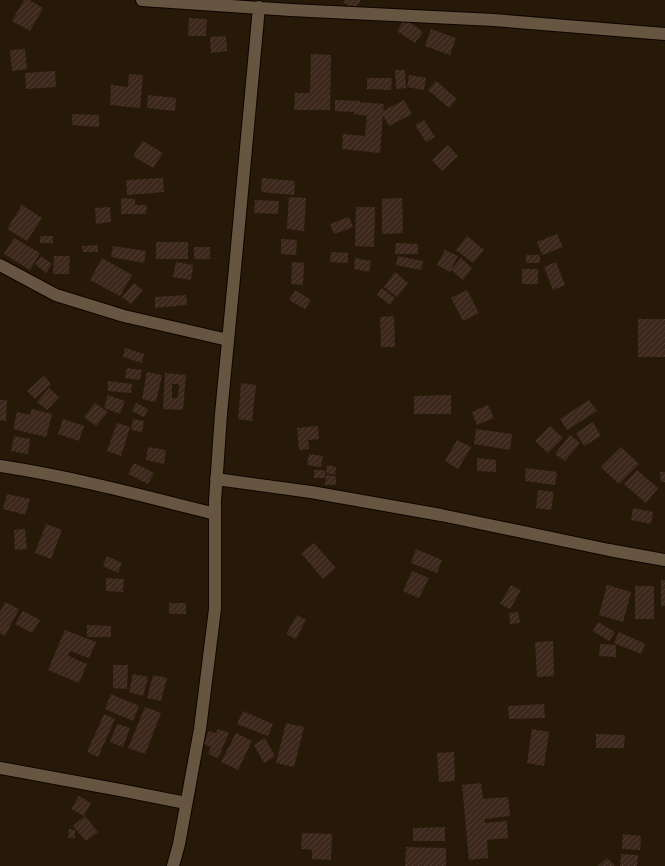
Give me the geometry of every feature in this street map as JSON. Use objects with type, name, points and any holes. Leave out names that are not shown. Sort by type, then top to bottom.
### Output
[{"type":"street","points":[[142,0],[259,8],[291,5],[665,34]]},
{"type":"street","points":[[173,866],[179,844],[200,729],[215,609],[216,479],[259,8]]},
{"type":"street","points":[[0,265],[56,294],[124,316],[228,340]]},
{"type":"street","points":[[0,466],[140,494],[215,514]]},
{"type":"street","points":[[216,479],[311,492],[426,512],[609,550],[665,560]]},
{"type":"street","points":[[0,768],[186,803]]},
{"type":"building","points":[[24,0],[29,0],[43,8],[30,31],[12,21]]},
{"type":"building","points":[[345,0],[361,0],[354,10],[343,2]]},
{"type":"building","points":[[189,18],[207,19],[206,36],[188,36]]},
{"type":"building","points":[[405,19],[423,32],[415,43],[397,31]]},
{"type":"building","points":[[431,29],[456,38],[450,55],[425,46]]},
{"type":"building","points":[[226,36],[227,51],[211,53],[210,37]]},
{"type":"building","points":[[25,49],[27,69],[12,71],[10,50]]},
{"type":"building","points":[[311,54],[331,55],[330,110],[294,110],[295,93],[310,93]]},
{"type":"building","points":[[395,70],[405,70],[406,88],[396,89]]},
{"type":"building","points":[[55,71],[56,87],[26,89],[25,73]]},
{"type":"building","points":[[129,74],[143,75],[140,108],[110,105],[111,85],[128,87]]},
{"type":"building","points":[[409,75],[426,78],[424,90],[407,87]]},
{"type":"building","points":[[367,78],[392,78],[391,90],[367,89]]},
{"type":"building","points":[[436,81],[457,99],[449,108],[428,90]]},
{"type":"building","points":[[148,95],[176,98],[175,111],[147,108]]},
{"type":"building","points":[[335,100],[384,104],[383,111],[404,100],[412,114],[389,126],[383,115],[380,153],[342,149],[343,134],[365,136],[367,116],[354,114],[355,112],[335,111]]},
{"type":"building","points":[[72,114],[99,115],[99,127],[72,125]]},
{"type":"building","points":[[424,120],[435,137],[426,142],[415,125]]},
{"type":"building","points":[[143,141],[163,153],[153,168],[133,156]]},
{"type":"building","points":[[448,145],[458,156],[442,171],[432,160]]},
{"type":"building","points":[[163,178],[164,192],[127,195],[126,180]]},
{"type":"building","points":[[262,178],[295,181],[294,195],[261,192]]},
{"type":"building","points":[[289,197],[306,198],[304,231],[287,229]]},
{"type":"building","points":[[121,198],[135,199],[135,205],[147,205],[146,214],[121,214]]},
{"type":"building","points":[[402,198],[403,233],[382,234],[382,199]]},
{"type":"building","points":[[255,200],[279,201],[278,214],[254,213]]},
{"type":"building","points":[[22,205],[42,218],[27,241],[7,229]]},
{"type":"building","points":[[110,207],[111,222],[96,224],[95,208]]},
{"type":"building","points":[[356,207],[375,207],[374,247],[355,246]]},
{"type":"building","points":[[349,217],[353,227],[334,234],[330,224]]},
{"type":"building","points":[[557,234],[563,247],[542,255],[537,242]]},
{"type":"building","points":[[40,236],[53,236],[53,243],[40,243]]},
{"type":"building","points":[[467,236],[484,250],[473,263],[456,250]]},
{"type":"building","points":[[14,238],[40,253],[30,270],[4,254]]},
{"type":"building","points":[[281,239],[297,240],[296,255],[281,254]]},
{"type":"building","points":[[156,242],[188,242],[188,259],[156,259]]},
{"type":"building","points":[[396,243],[418,244],[418,254],[395,254]]},
{"type":"building","points":[[98,245],[98,252],[83,252],[82,246]]},
{"type":"building","points":[[113,246],[146,251],[144,263],[111,257]]},
{"type":"building","points":[[194,247],[210,247],[210,259],[194,259]]},
{"type":"building","points":[[445,250],[458,256],[450,272],[437,265]]},
{"type":"building","points":[[331,252],[348,253],[348,263],[330,262]]},
{"type":"building","points":[[526,255],[540,255],[540,263],[526,263]]},
{"type":"building","points":[[41,256],[52,264],[46,273],[35,264]]},
{"type":"building","points":[[54,256],[70,256],[69,274],[53,274]]},
{"type":"building","points":[[398,256],[423,261],[421,270],[396,265]]},
{"type":"building","points":[[102,258],[132,275],[120,296],[90,280]]},
{"type":"building","points":[[355,258],[371,261],[369,272],[354,269]]},
{"type":"building","points":[[461,258],[472,268],[463,280],[451,270]]},
{"type":"building","points":[[176,262],[193,265],[191,280],[173,277]]},
{"type":"building","points":[[292,262],[304,263],[303,285],[291,284]]},
{"type":"building","points":[[556,262],[565,285],[553,290],[544,267]]},
{"type":"building","points":[[522,269],[538,269],[538,284],[522,284]]},
{"type":"building","points":[[395,272],[408,283],[397,297],[384,287]]},
{"type":"building","points":[[134,283],[143,290],[131,304],[122,297]]},
{"type":"building","points":[[382,288],[395,298],[390,305],[377,295]]},
{"type":"building","points":[[295,290],[311,300],[305,309],[289,300]]},
{"type":"building","points":[[467,290],[479,313],[463,321],[451,298]]},
{"type":"building","points":[[186,295],[187,305],[155,308],[155,297]]},
{"type":"building","points":[[394,316],[395,347],[381,347],[380,317]]},
{"type":"building","points":[[638,319],[665,319],[665,357],[638,357]]},
{"type":"building","points":[[125,348],[144,354],[142,363],[123,357]]},
{"type":"building","points":[[127,368],[142,370],[140,380],[125,378]]},
{"type":"building","points":[[147,372],[162,375],[156,402],[142,399]]},
{"type":"building","points":[[165,373],[186,375],[183,410],[163,409]],"holes":[[[172,384],[179,384],[178,398],[172,398]]]},
{"type":"building","points":[[44,376],[51,384],[35,399],[27,391]]},
{"type":"building","points":[[108,381],[132,384],[131,393],[108,391]]},
{"type":"building","points":[[241,383],[256,385],[252,421],[238,419]]},
{"type":"building","points":[[49,388],[59,397],[47,410],[37,402]]},
{"type":"building","points":[[108,395],[125,401],[120,414],[104,408]]},
{"type":"building","points":[[451,395],[451,414],[414,414],[414,396]]},
{"type":"building","points":[[0,400],[7,400],[6,421],[0,420]]},
{"type":"building","points":[[589,400],[597,411],[567,430],[560,419]]},
{"type":"building","points":[[95,403],[108,412],[96,426],[84,417]]},
{"type":"building","points":[[136,403],[148,409],[144,417],[132,411]]},
{"type":"building","points":[[488,405],[494,418],[477,425],[472,412]]},
{"type":"building","points":[[32,409],[52,414],[46,437],[13,429],[17,412],[30,415]]},
{"type":"building","points":[[63,419],[84,426],[79,441],[58,434]]},
{"type":"building","points":[[133,419],[144,421],[142,432],[131,430]]},
{"type":"building","points":[[593,422],[601,436],[584,446],[576,433]]},
{"type":"building","points":[[117,423],[130,427],[121,456],[107,451]]},
{"type":"building","points":[[318,426],[319,439],[308,440],[309,449],[299,450],[297,428]]},
{"type":"building","points":[[550,426],[563,438],[548,453],[535,441]]},
{"type":"building","points":[[476,429],[512,434],[510,450],[474,444]]},
{"type":"building","points":[[570,435],[580,443],[565,461],[555,454]]},
{"type":"building","points":[[14,436],[30,439],[28,454],[11,451]]},
{"type":"building","points":[[457,440],[471,447],[458,469],[445,461]]},
{"type":"building","points":[[148,447],[166,450],[164,464],[146,460]]},
{"type":"building","points":[[621,447],[639,464],[619,484],[601,467]]},
{"type":"building","points":[[309,454],[323,456],[321,467],[307,465]]},
{"type":"building","points":[[477,458],[496,460],[496,472],[477,471]]},
{"type":"building","points":[[134,463],[154,473],[148,484],[128,474]]},
{"type":"building","points":[[327,465],[336,467],[335,475],[326,473]]},
{"type":"building","points":[[526,468],[557,472],[555,485],[525,481]]},
{"type":"building","points":[[314,470],[325,470],[325,478],[314,478]]},
{"type":"building","points":[[637,470],[658,488],[646,503],[624,484]]},
{"type":"building","points":[[660,472],[665,472],[665,482],[661,482]]},
{"type":"building","points":[[326,475],[336,476],[336,485],[325,485]]},
{"type":"building","points":[[538,490],[554,492],[551,510],[536,508]]},
{"type":"building","points":[[7,494],[30,499],[25,515],[3,509]]},
{"type":"building","points":[[633,508],[653,512],[651,524],[631,520]]},
{"type":"building","points":[[46,524],[62,530],[51,559],[35,553]]},
{"type":"building","points":[[25,529],[27,549],[15,550],[14,530]]},
{"type":"building","points":[[314,543],[336,568],[323,579],[301,553]]},
{"type":"building","points":[[416,549],[442,560],[437,573],[411,563]]},
{"type":"building","points":[[107,556],[122,563],[118,573],[103,566]]},
{"type":"building","points":[[412,571],[429,578],[419,598],[403,591]]},
{"type":"building","points":[[106,578],[124,579],[123,592],[106,591]]},
{"type":"building","points":[[661,580],[665,580],[665,606],[661,606]]},
{"type":"building","points":[[511,585],[521,590],[510,609],[500,604]]},
{"type":"building","points":[[607,585],[631,592],[623,622],[599,615]]},
{"type":"building","points":[[635,586],[654,586],[654,619],[635,619]]},
{"type":"building","points":[[5,602],[19,609],[5,636],[0,633],[0,612]]},
{"type":"building","points":[[169,603],[186,603],[186,614],[169,614]]},
{"type":"building","points":[[23,611],[40,620],[32,633],[15,624]]},
{"type":"building","points":[[518,612],[520,623],[510,624],[509,613]]},
{"type":"building","points":[[297,615],[306,620],[296,639],[286,634]]},
{"type":"building","points":[[598,622],[615,632],[609,641],[593,631]]},
{"type":"building","points":[[87,625],[111,626],[111,637],[87,637]]},
{"type":"building","points":[[65,630],[96,642],[89,658],[70,651],[68,656],[87,664],[79,683],[48,670]]},
{"type":"building","points":[[619,632],[645,644],[641,654],[614,643]]},
{"type":"building","points":[[553,641],[554,676],[537,677],[535,642]]},
{"type":"building","points":[[600,644],[616,645],[616,657],[599,656]]},
{"type":"building","points":[[113,665],[128,665],[127,689],[113,688]]},
{"type":"building","points":[[133,674],[148,677],[143,696],[129,692]]},
{"type":"building","points":[[153,675],[167,678],[161,701],[147,698]]},
{"type":"building","points":[[111,694],[139,706],[133,721],[105,709]]},
{"type":"building","points":[[544,704],[545,718],[509,719],[508,706]]},
{"type":"building","points":[[145,707],[161,713],[145,754],[128,748]]},
{"type":"building","points":[[243,711],[273,724],[268,736],[237,724]]},
{"type":"building","points":[[104,714],[115,719],[98,757],[87,752]]},
{"type":"building","points":[[286,723],[304,727],[294,767],[276,763]]},
{"type":"building","points":[[117,724],[130,728],[123,747],[110,742]]},
{"type":"building","points":[[218,729],[229,733],[218,758],[208,754],[211,747],[203,744],[209,731],[216,733]]},
{"type":"building","points":[[532,729],[549,732],[544,766],[527,763]]},
{"type":"building","points":[[236,733],[252,741],[238,770],[221,762]]},
{"type":"building","points":[[596,734],[625,735],[624,748],[596,748]]},
{"type":"building","points":[[265,738],[275,756],[264,763],[254,745]]},
{"type":"building","points":[[454,752],[455,781],[439,782],[437,753]]},
{"type":"building","points":[[481,783],[483,799],[508,797],[510,816],[485,819],[485,823],[507,821],[508,838],[487,840],[488,858],[469,860],[462,785]]},
{"type":"building","points":[[79,796],[91,803],[84,816],[71,809]]},
{"type":"building","points":[[85,816],[98,832],[86,841],[73,826]]},
{"type":"building","points":[[445,827],[445,841],[413,841],[413,828]]},
{"type":"building","points":[[69,829],[75,830],[75,838],[68,838]]},
{"type":"building","points":[[302,833],[332,834],[331,860],[312,859],[312,850],[301,849]]},
{"type":"building","points":[[623,834],[641,836],[640,850],[622,849]]},
{"type":"building","points":[[406,847],[446,848],[446,866],[405,866]]},
{"type":"building","points":[[621,854],[638,855],[637,866],[620,866]]},
{"type":"building","points":[[607,858],[615,866],[598,866]]}]
